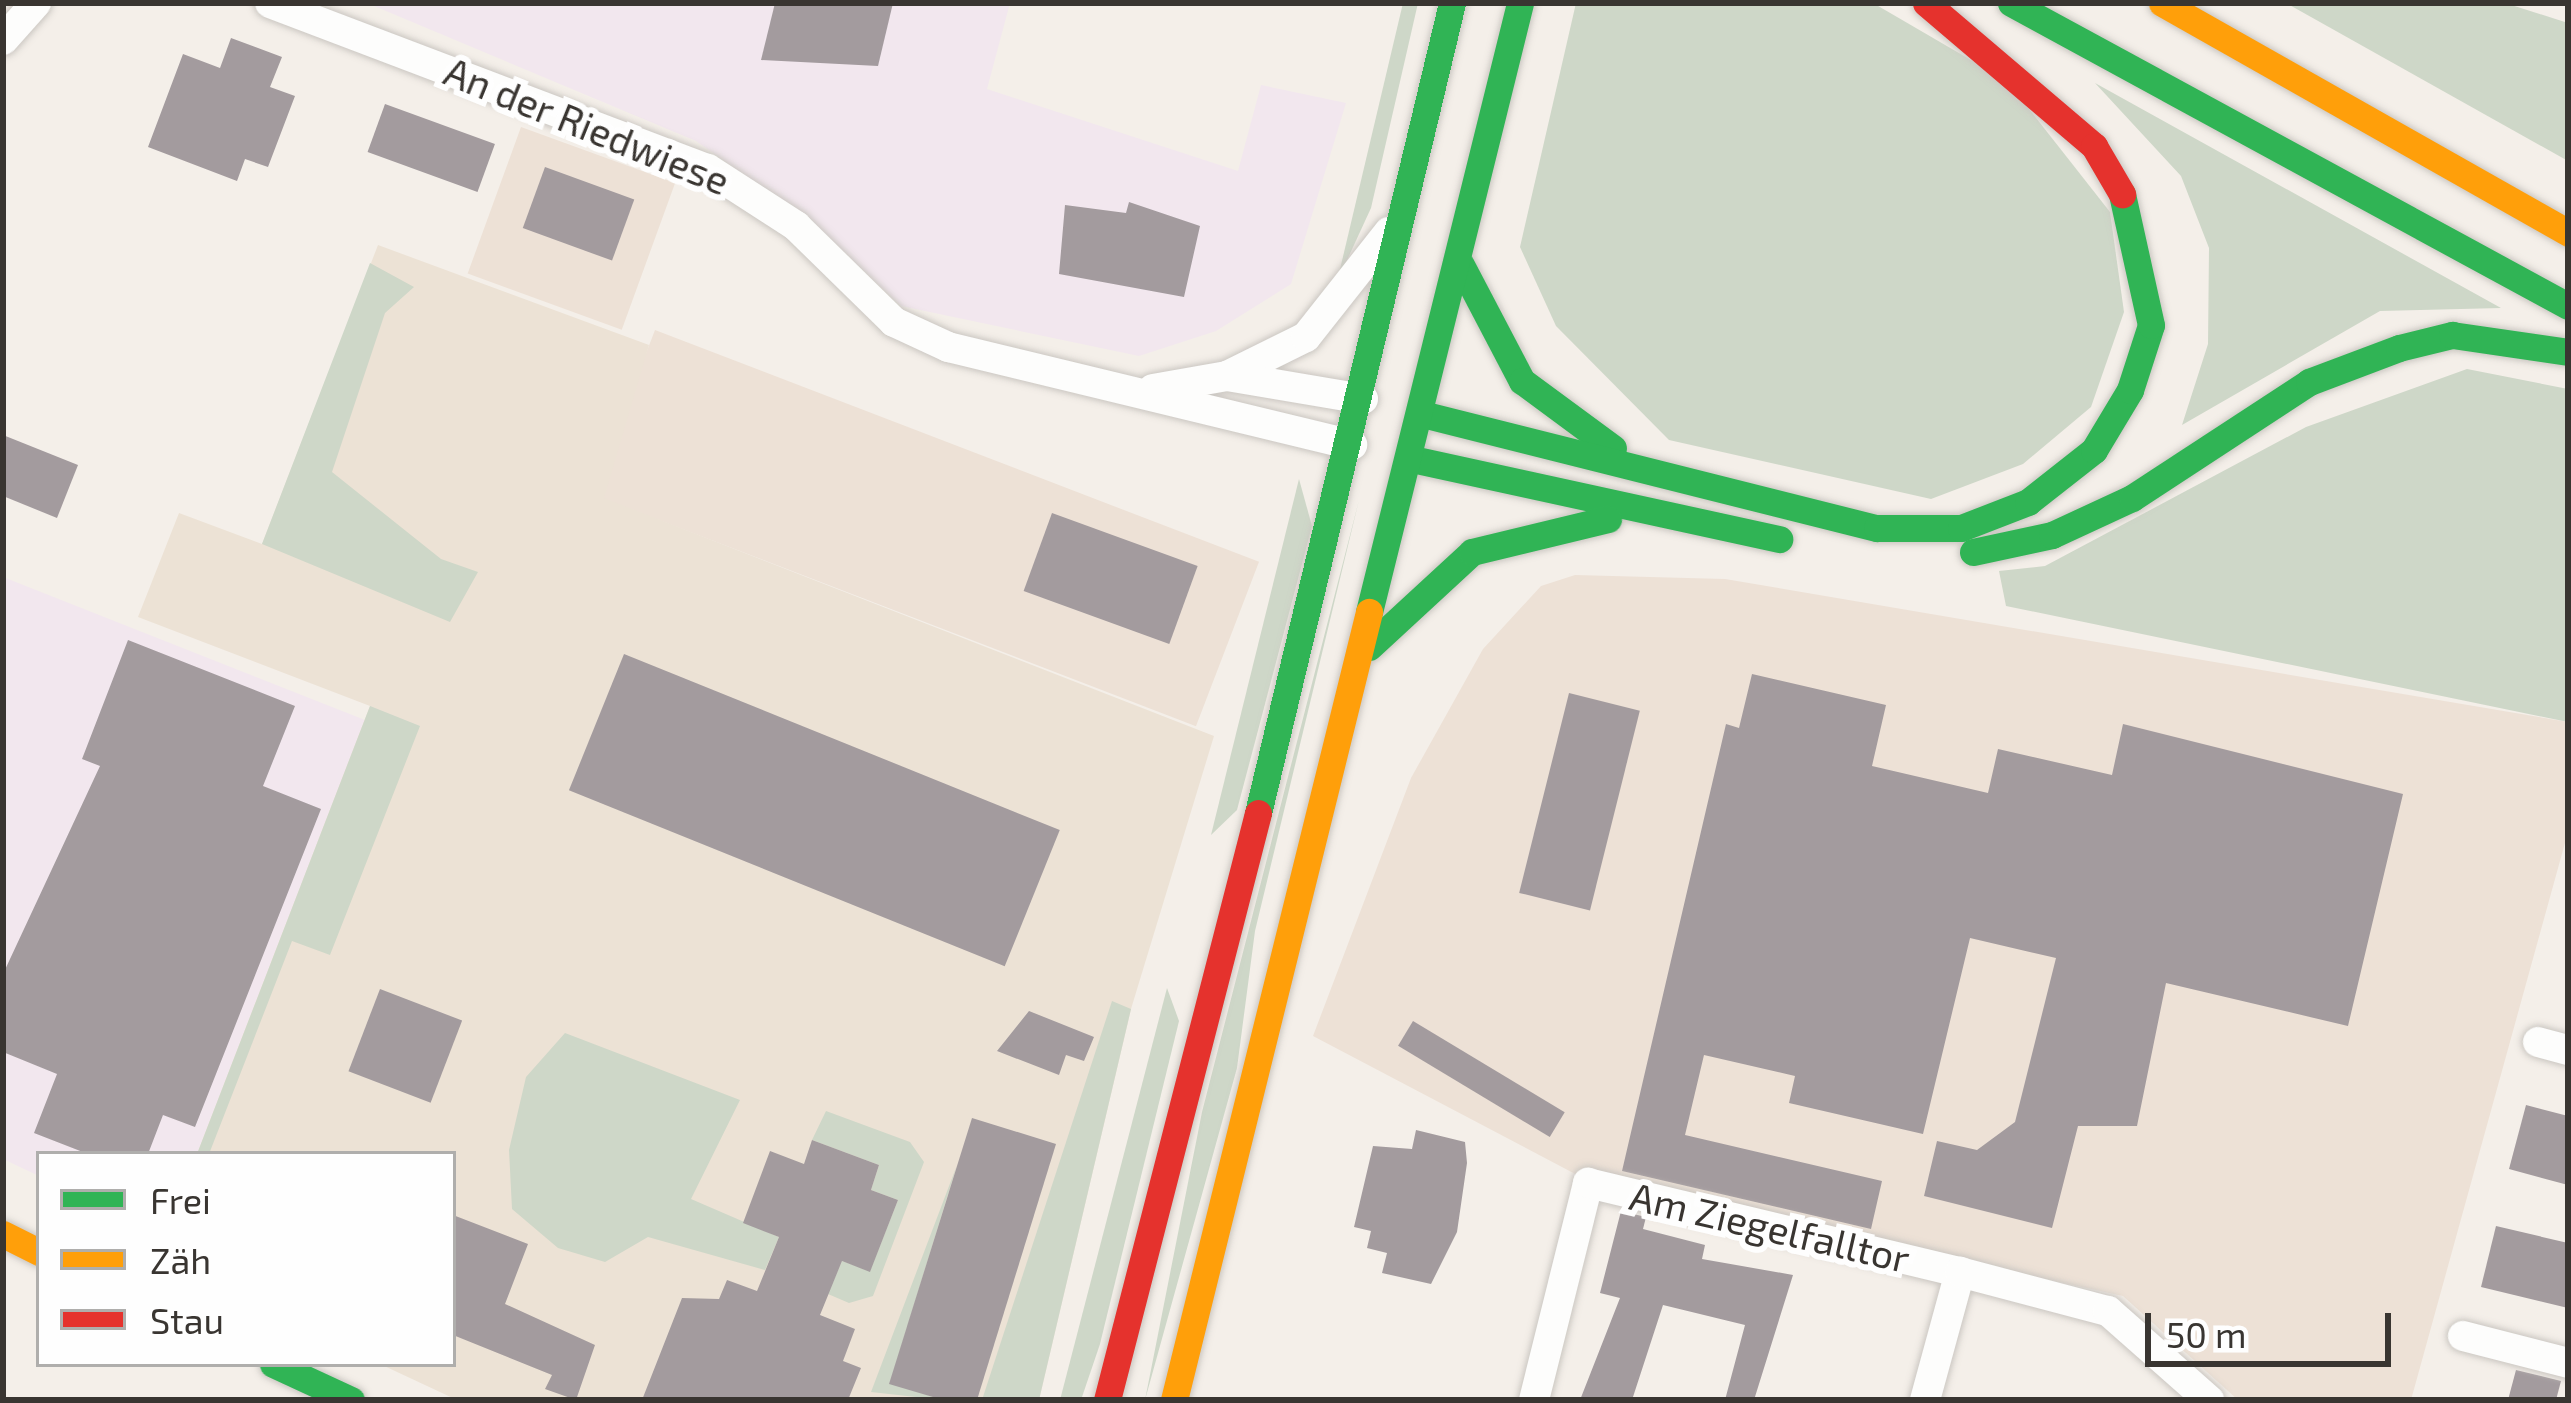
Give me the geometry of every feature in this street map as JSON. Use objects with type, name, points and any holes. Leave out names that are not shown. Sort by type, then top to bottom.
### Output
[{"type":"main road","points":[[1108,1400],[1352,445],[1452,3]]},
{"type":"main road","points":[[1174,1400],[1369,647],[1520,3]]},
{"type":"main road","points":[[1363,399],[1877,528],[1961,528],[2028,502],[2094,449],[2130,390],[2151,325],[2131,209],[2094,146],[1926,3]]},
{"type":"main road","points":[[2011,3],[2568,306]]},
{"type":"main road","points":[[2162,3],[2568,233]]},
{"type":"main road","points":[[1461,265],[1522,381],[1653,472]]},
{"type":"main road","points":[[1352,445],[1630,515],[1890,553],[1970,552],[2052,535],[2132,498],[2308,382],[2399,348],[2452,334],[2568,352]]},
{"type":"main road","points":[[1369,647],[1472,552],[1630,515]]},
{"type":"main road","points":[[3,1234],[36,1250]]},
{"type":"main road","points":[[280,1367],[351,1400]]},
{"type":"street","points":[[3,40],[36,3]]},
{"type":"street","name":"An der Riedwiese","points":[[270,3],[709,169],[796,226],[894,322],[948,347],[1352,445]]},
{"type":"street","name":"An der Riedwiese","points":[[1142,391],[1227,376],[1306,337],[1408,202]]},
{"type":"street","name":"An der Riedwiese","points":[[1227,376],[1363,399]]},
{"type":"street","name":"Am Ziegelfalltor","points":[[1534,1400],[1588,1183],[1960,1272]]},
{"type":"street","points":[[1925,1400],[1960,1272],[2108,1311],[2209,1400]]},
{"type":"street","points":[[2463,1336],[2568,1364]]},
{"type":"shaded area","points":[[367,3],[1010,3],[987,89],[1238,171],[1261,85],[1346,103],[1291,284],[1216,331],[1139,356],[901,306],[817,226],[696,141]]},
{"type":"shaded area","points":[[521,127],[675,183],[622,330],[468,274]]},
{"type":"shaded area","points":[[378,245],[649,345],[604,498],[1214,736],[1131,1009],[1039,1400],[457,1400],[386,1367],[456,1367],[456,1151],[198,1151],[370,706],[138,617],[179,513],[262,544]]},
{"type":"shaded area","points":[[655,330],[1259,562],[1196,726],[592,494]]},
{"type":"shaded area","points":[[1575,575],[1725,579],[2568,722],[2568,832],[2411,1400],[2238,1400],[2123,1296],[1579,1176],[1313,1036],[1411,778],[1483,649],[1541,586]]},
{"type":"shaded area","points":[[3,577],[365,720],[198,1151],[36,1151],[36,1175],[3,1159]]},
{"type":"green space","points":[[1403,3],[1418,3],[1371,208],[1337,282]]},
{"type":"green space","points":[[1576,3],[1873,3],[2007,81],[2110,212],[2124,312],[2091,407],[2023,464],[1931,499],[1669,440],[1556,326],[1520,247]]},
{"type":"green space","points":[[2286,3],[2505,3],[2568,23],[2568,161]]},
{"type":"green space","points":[[2095,83],[2501,308],[2380,311],[2182,425],[2208,344],[2209,248],[2181,176]]},
{"type":"green space","points":[[370,263],[414,287],[385,313],[332,472],[441,559],[478,572],[450,622],[262,544]]},
{"type":"green space","points":[[2467,369],[2568,389],[2568,722],[2006,606],[1999,571],[2045,566],[2306,427]]},
{"type":"green space","points":[[1299,479],[1312,526],[1237,810],[1211,835]]},
{"type":"green space","points":[[1359,500],[1255,931],[1237,1068],[1145,1400],[1202,1112]]},
{"type":"green space","points":[[370,706],[420,726],[330,955],[292,941],[210,1151],[198,1151]]},
{"type":"green space","points":[[1167,988],[1179,1021],[1100,1344],[1081,1400],[1060,1400]]},
{"type":"green space","points":[[1112,1001],[1131,1009],[1039,1400],[982,1400]]},
{"type":"green space","points":[[565,1033],[740,1100],[691,1199],[779,1237],[765,1270],[648,1237],[605,1262],[558,1248],[512,1209],[509,1150],[526,1077]]},
{"type":"green space","points":[[826,1111],[910,1142],[924,1162],[873,1296],[849,1303],[828,1294],[842,1261],[870,1271],[898,1200],[871,1190],[879,1165],[812,1140]]},
{"type":"green space","points":[[957,1165],[890,1383],[943,1400],[871,1392]]},
{"type":"building","points":[[775,3],[893,3],[878,66],[761,60]]},
{"type":"building","points":[[231,38],[282,57],[270,87],[295,96],[268,167],[245,159],[237,181],[148,147],[183,54],[220,68]]},
{"type":"building","points":[[385,104],[495,144],[478,192],[368,152]]},
{"type":"building","points":[[545,167],[634,199],[612,261],[523,228]]},
{"type":"building","points":[[1129,202],[1200,226],[1184,297],[1059,274],[1065,205],[1126,213]]},
{"type":"building","points":[[3,435],[78,465],[57,518],[3,496]]},
{"type":"building","points":[[1052,513],[1198,566],[1169,644],[1024,591]]},
{"type":"building","points":[[128,640],[295,706],[263,786],[321,809],[195,1127],[163,1115],[149,1151],[80,1151],[34,1133],[57,1074],[3,1052],[3,974],[100,766],[82,759]]},
{"type":"building","points":[[624,654],[1060,830],[1005,966],[569,790]]},
{"type":"building","points":[[1752,674],[1886,705],[1872,766],[1988,793],[1998,749],[2112,775],[2123,724],[2403,794],[2348,1026],[2166,983],[2137,1126],[2078,1126],[2052,1228],[1924,1196],[1937,1141],[1977,1150],[2015,1122],[2056,958],[1970,938],[1923,1134],[1789,1103],[1795,1076],[1704,1055],[1685,1135],[1882,1181],[1871,1229],[1622,1171],[1726,724],[1739,728]]},
{"type":"building","points":[[1569,693],[1640,711],[1590,911],[1519,893]]},
{"type":"building","points":[[380,989],[462,1021],[431,1103],[348,1071]]},
{"type":"building","points":[[1029,1011],[1094,1037],[1084,1061],[1066,1055],[1059,1075],[997,1051]]},
{"type":"building","points":[[1413,1021],[1565,1112],[1550,1137],[1398,1046]]},
{"type":"building","points":[[2526,1105],[2568,1116],[2568,1185],[2509,1169]]},
{"type":"building","points":[[972,1118],[1056,1144],[977,1400],[943,1400],[889,1384]]},
{"type":"building","points":[[1416,1130],[1465,1142],[1467,1163],[1457,1232],[1431,1284],[1382,1273],[1387,1253],[1367,1248],[1371,1231],[1354,1227],[1373,1146],[1412,1149]]},
{"type":"building","points":[[812,1140],[879,1165],[871,1190],[898,1200],[870,1272],[842,1261],[820,1315],[855,1329],[843,1361],[861,1368],[848,1400],[642,1400],[682,1298],[719,1299],[727,1280],[757,1291],[779,1237],[743,1223],[770,1151],[804,1164]]},
{"type":"building","points":[[1621,1211],[1646,1217],[1643,1229],[1705,1245],[1702,1259],[1793,1275],[1754,1400],[1725,1400],[1745,1325],[1663,1305],[1632,1400],[1580,1400],[1620,1298],[1600,1293]]},
{"type":"building","points":[[456,1216],[528,1244],[505,1304],[595,1345],[576,1400],[545,1389],[552,1375],[456,1336]]},
{"type":"building","points":[[2496,1226],[2568,1243],[2568,1308],[2481,1287]]},
{"type":"building","points":[[2516,1370],[2561,1381],[2556,1400],[2508,1400]]},
{"type":"traffic: fast","points":[[1258,813],[1452,3]]},
{"type":"traffic: fast","points":[[1369,612],[1520,3]]},
{"type":"traffic: fast","points":[[2011,3],[2568,306]]},
{"type":"traffic: fast","points":[[1422,414],[1877,528],[1961,528],[2028,502],[2094,450],[2130,390],[2151,325],[2122,194]]},
{"type":"traffic: fast","points":[[1461,265],[1522,381],[1613,448]]},
{"type":"traffic: fast","points":[[1973,552],[2052,535],[2132,498],[2309,382],[2399,348],[2452,335],[2568,352]]},
{"type":"traffic: fast","points":[[1412,459],[1779,539]]},
{"type":"traffic: fast","points":[[1369,647],[1472,552],[1608,519]]},
{"type":"traffic: fast","points":[[280,1367],[351,1400]]},
{"type":"traffic: slow","points":[[2162,3],[2568,233]]},
{"type":"traffic: slow","points":[[1174,1400],[1369,612]]},
{"type":"traffic: slow","points":[[3,1234],[36,1250]]},
{"type":"traffic: jam","points":[[1926,3],[2094,146],[2122,194]]},
{"type":"traffic: jam","points":[[1107,1400],[1258,813]]}]
